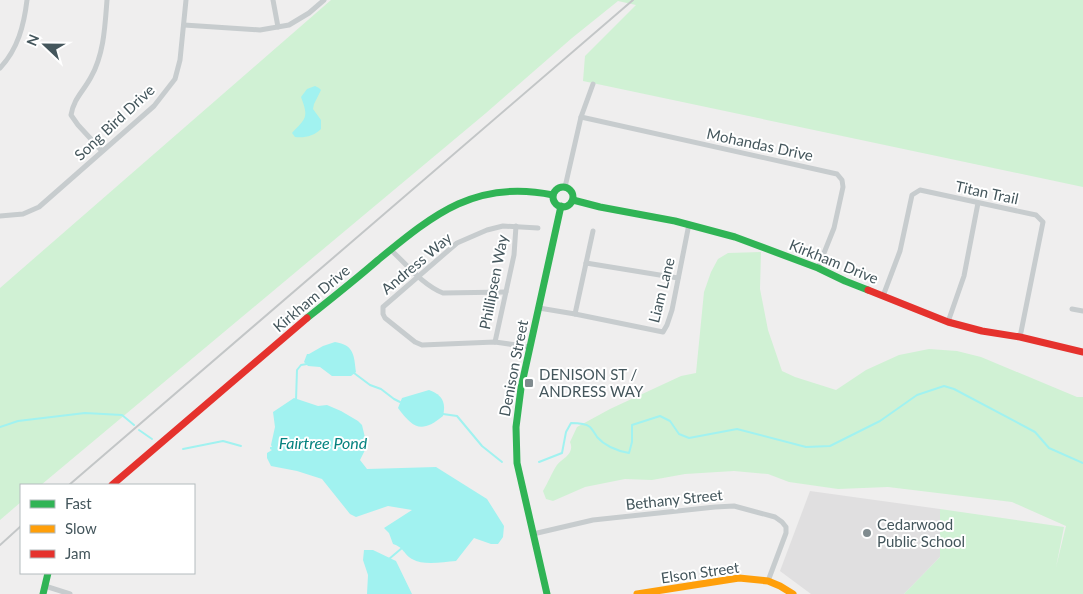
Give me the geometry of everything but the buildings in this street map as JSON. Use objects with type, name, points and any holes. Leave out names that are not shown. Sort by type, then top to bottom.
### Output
[{"type":"street","points":[[0,68],[12,52],[19,37],[24,21],[26,0]]},
{"type":"street","points":[[102,151],[78,126],[71,115],[74,102],[91,78],[100,55],[107,0]]},
{"type":"street","name":"Song Bird Drive","points":[[0,216],[23,214],[39,207],[154,106],[174,79],[180,60],[186,0]]},
{"type":"street","points":[[273,0],[278,27]]},
{"type":"street","points":[[184,25],[260,30],[278,27],[297,21],[324,0]]},
{"type":"street","points":[[566,187],[581,117],[593,84]]},
{"type":"street","name":"Mohandas Drive","points":[[581,117],[837,174],[842,180],[843,186],[834,228],[818,268]]},
{"type":"street","points":[[559,187],[566,187],[572,193],[573,200],[569,205],[561,206],[556,204],[554,192],[559,187]]},
{"type":"street","name":"Titan Trail","points":[[883,296],[900,251],[912,195],[920,190],[1036,215],[1043,222],[1020,337]]},
{"type":"street","name":"Kirkham Drive","points":[[113,484],[423,223],[458,203],[498,192],[540,191],[553,195]]},
{"type":"street","name":"Kirkham Drive","points":[[573,200],[689,224],[735,237],[818,268],[845,281],[948,322],[1083,352]]},
{"type":"street","points":[[948,322],[964,276],[978,203]]},
{"type":"street","name":"Denison Street","points":[[547,594],[517,463],[516,427],[530,346],[561,206]]},
{"type":"street","name":"Liam Lane","points":[[575,314],[663,332],[672,310],[689,224]]},
{"type":"street","name":"Andress Way","points":[[530,346],[495,342],[422,345],[415,342],[385,318],[383,307],[457,243],[487,230],[503,226],[538,228]]},
{"type":"street","name":"Phillipsen Way","points":[[495,342],[514,255],[516,226]]},
{"type":"street","points":[[539,308],[575,314],[594,231]]},
{"type":"street","points":[[391,250],[418,276],[436,290],[444,293],[506,292]]},
{"type":"street","points":[[586,263],[678,278]]},
{"type":"street","points":[[1072,309],[1083,311]]},
{"type":"street","name":"Bethany Street","points":[[534,534],[593,520],[734,506],[775,517],[786,527],[786,534],[768,581]]},
{"type":"street","points":[[43,594],[48,574]]},
{"type":"street","name":"Elson Street","points":[[637,594],[739,578],[768,581],[793,594]]},
{"type":"street","points":[[45,586],[70,594]]},
{"type":"shaded area","name":"Cedarwood Public School","points":[[810,491],[940,509],[940,557],[904,594],[811,594],[780,571]]},
{"type":"green space","points":[[331,0],[1083,0],[1083,187],[583,81],[585,56],[636,5],[618,1],[42,484],[20,484],[20,503],[0,520],[0,288]]},
{"type":"green space","points":[[761,252],[760,289],[768,330],[782,371],[795,377],[836,390],[866,370],[899,355],[929,349],[957,351],[981,357],[1077,397],[1083,397],[1083,594],[904,594],[940,557],[940,509],[1064,527],[1056,567],[1066,526],[1012,502],[888,487],[838,489],[789,482],[768,474],[734,471],[685,474],[652,480],[625,479],[585,487],[553,501],[546,499],[543,491],[557,465],[570,453],[570,442],[577,427],[610,409],[681,376],[696,373],[704,292],[711,272],[718,259],[728,253]]},
{"type":"water","points":[[315,86],[321,90],[313,109],[321,120],[321,129],[309,136],[295,137],[292,133],[305,117],[305,109],[301,97],[307,89]]},
{"type":"water","points":[[335,342],[341,343],[352,352],[356,372],[351,376],[332,376],[320,367],[308,366],[304,362],[307,354]]},
{"type":"water","points":[[429,390],[438,394],[444,403],[443,416],[429,425],[418,426],[408,420],[398,408],[402,398]]},
{"type":"water","name":"Fairtree Pond","points":[[294,398],[318,406],[327,405],[358,421],[362,425],[367,446],[360,460],[367,469],[436,467],[487,499],[504,526],[503,537],[498,544],[491,544],[474,538],[456,561],[433,563],[417,561],[409,557],[400,547],[393,544],[389,533],[384,528],[412,510],[388,506],[356,517],[350,514],[322,479],[297,471],[271,466],[267,453],[272,450],[270,447],[272,447],[275,427],[273,412]]},
{"type":"water","points":[[364,550],[373,550],[396,561],[412,594],[367,594],[368,575],[363,560]]},
{"type":"waterway","points":[[296,400],[297,370],[301,365],[307,364]]},
{"type":"waterway","points":[[354,373],[370,385],[381,389],[400,402]]},
{"type":"waterway","points":[[539,462],[562,453],[566,432],[571,423],[581,423],[590,427],[604,443],[629,453],[632,442],[632,425],[660,416],[670,421],[679,434],[689,438],[737,429],[806,447],[830,446],[880,421],[917,395],[944,386],[954,389],[1035,432],[1049,448],[1083,463]]},
{"type":"waterway","points":[[0,427],[18,421],[85,413],[122,415],[134,425]]},
{"type":"waterway","points":[[443,414],[457,416],[482,446],[502,462]]},
{"type":"waterway","points":[[139,430],[152,439]]},
{"type":"waterway","points":[[183,449],[223,441],[241,446]]},
{"type":"waterway","points":[[389,559],[402,548]]},
{"type":"railway","points":[[70,484],[633,0]]},
{"type":"railway","points":[[0,545],[20,527]]},
{"type":"traffic: fast","points":[[563,187],[570,190],[573,197],[570,204],[563,207],[556,204],[553,197],[556,190],[563,187]]},
{"type":"traffic: fast","points":[[307,318],[398,243],[418,228],[458,204],[479,196],[501,192],[526,191],[553,195]]},
{"type":"traffic: fast","points":[[573,200],[675,221],[735,237],[818,268],[868,290]]},
{"type":"traffic: fast","points":[[547,594],[517,463],[516,427],[521,388],[561,206]]},
{"type":"traffic: fast","points":[[43,594],[48,574]]},
{"type":"traffic: slow","points":[[637,594],[739,578],[768,581],[793,594]]},
{"type":"traffic: jam","points":[[868,290],[948,322],[1083,352]]},
{"type":"traffic: jam","points":[[113,484],[307,318]]},
{"type":"place","name":"DENISON ST / ANDRESS WAY","points":[[529,383]]},
{"type":"place","name":"Cedarwood Public School","points":[[867,533]]}]
